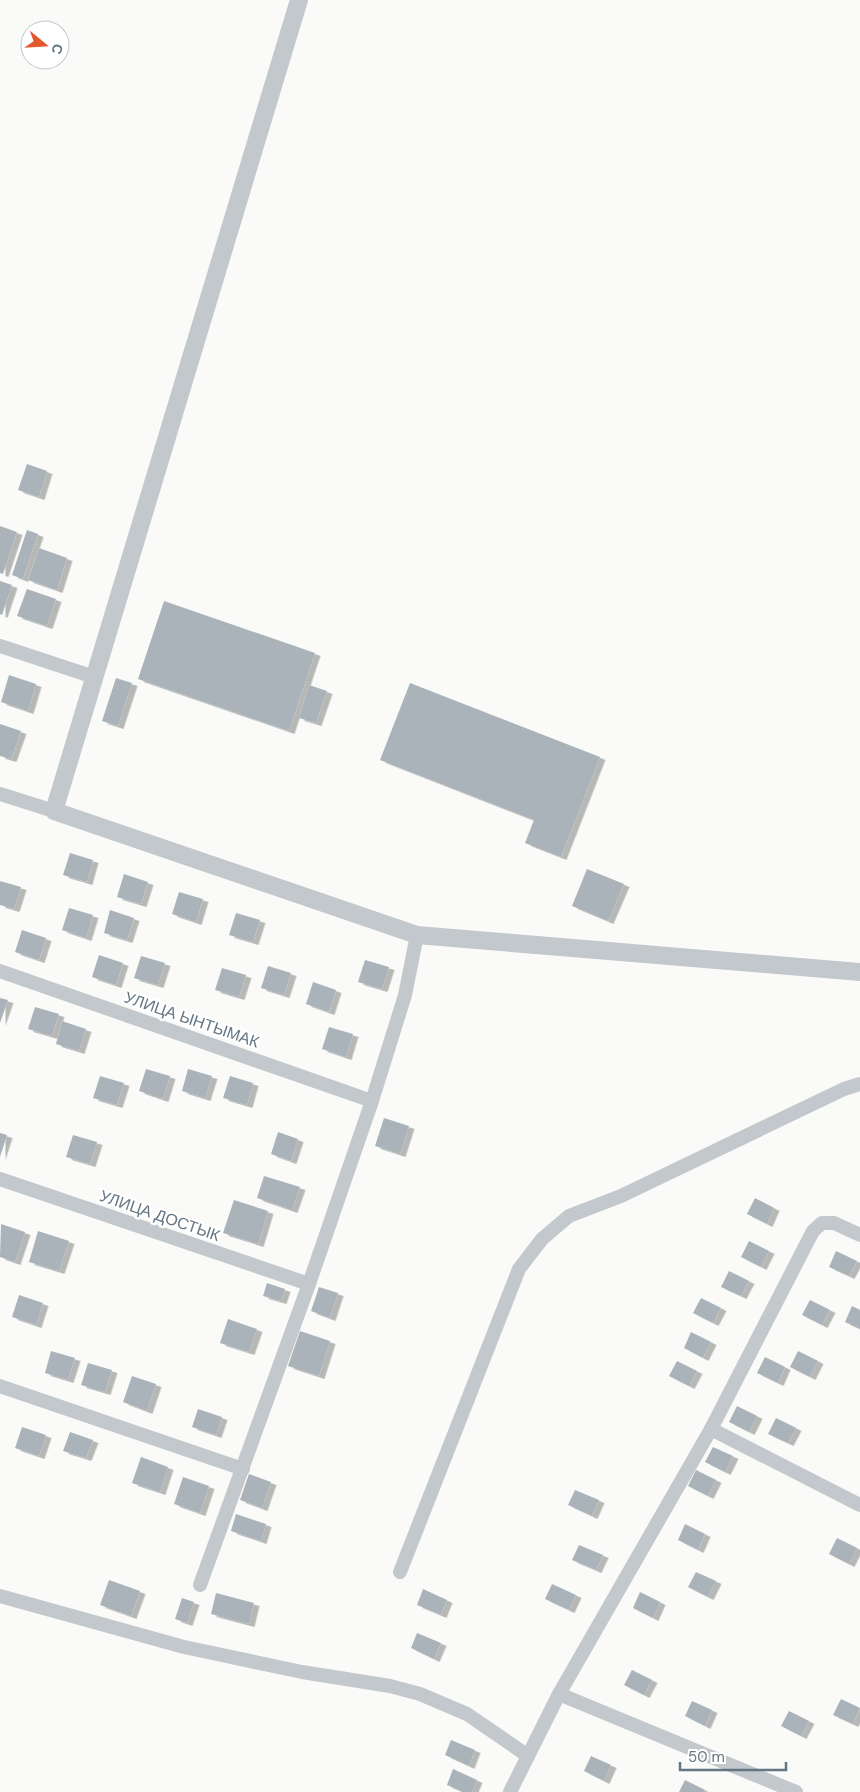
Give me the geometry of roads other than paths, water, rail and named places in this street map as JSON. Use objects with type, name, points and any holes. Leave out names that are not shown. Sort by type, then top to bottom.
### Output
[{"type":"street","points":[[54,811],[299,0]]},
{"type":"street","points":[[0,646],[94,677]]},
{"type":"street","points":[[0,794],[417,935],[860,972]]},
{"type":"street","points":[[200,1585],[309,1284],[372,1101],[405,995],[417,935]]},
{"type":"street","name":"УЛИЦА ЫНТЫМАК","points":[[0,971],[372,1101]]},
{"type":"street","points":[[400,1572],[519,1269],[542,1240],[569,1216],[621,1196],[844,1089],[860,1084]]},
{"type":"street","name":"УЛИЦА ДОСТЫК","points":[[0,1179],[309,1284]]},
{"type":"street","points":[[510,1792],[559,1694],[711,1429],[813,1231],[822,1224],[834,1223],[860,1235]]},
{"type":"street","points":[[0,1386],[243,1469]]},
{"type":"street","points":[[711,1429],[860,1505]]},
{"type":"street","points":[[0,1596],[184,1647],[302,1672],[390,1686],[420,1694],[467,1714],[528,1756]]},
{"type":"street","points":[[559,1694],[796,1792]]}]
